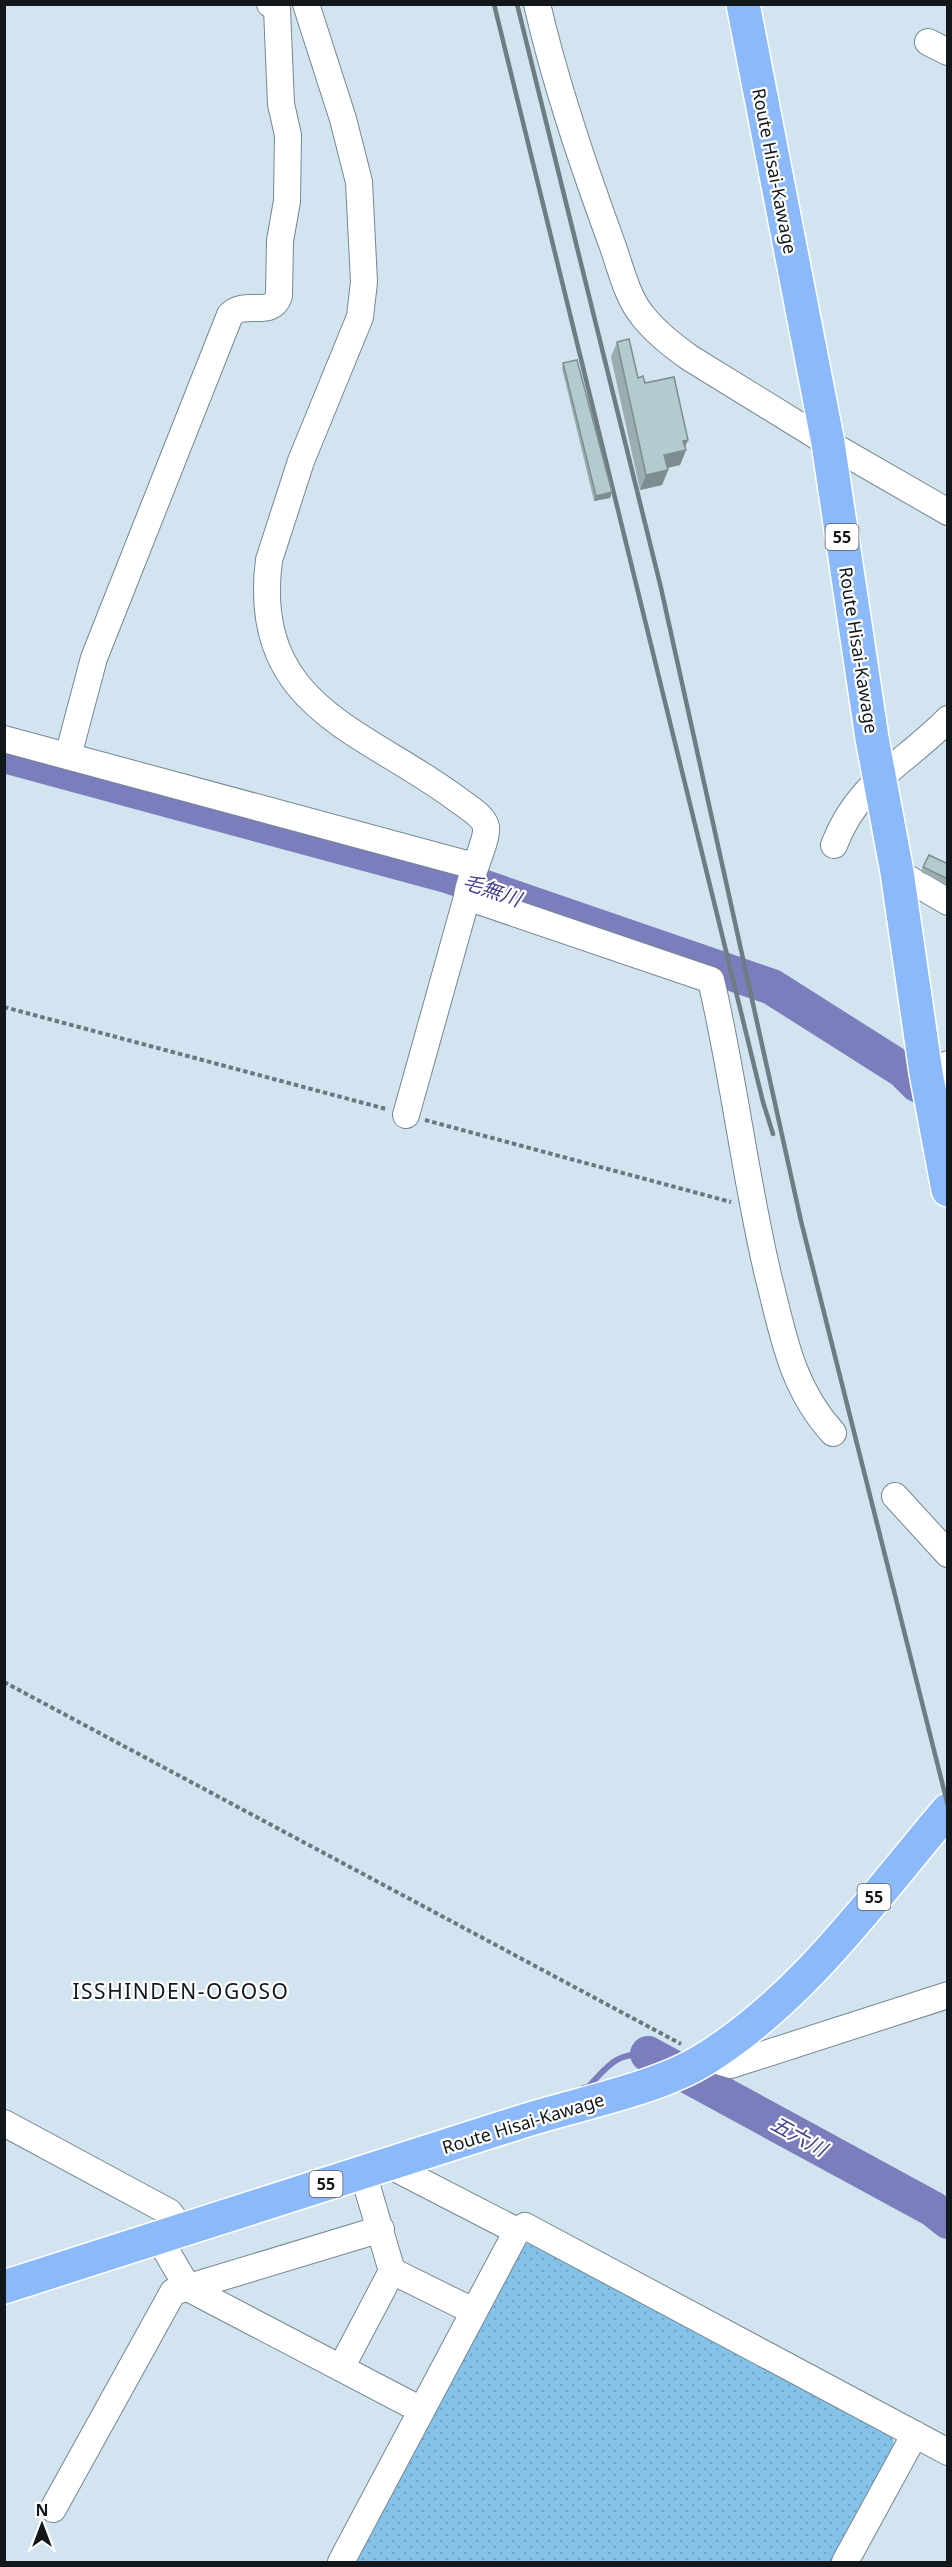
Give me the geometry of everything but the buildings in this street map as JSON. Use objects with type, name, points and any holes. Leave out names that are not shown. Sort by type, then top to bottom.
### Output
[{"type":"main road","name":"Route Hisai-Kawage","points":[[743,4],[828,443],[880,779],[937,1068],[932,1108],[948,1190]]},
{"type":"main road","name":"Route Hisai-Kawage","points":[[4,2287],[171,2225],[376,2169],[540,2115],[649,2084],[705,2059],[767,2013],[800,1985],[948,1810]]},
{"type":"street","points":[[537,4],[564,106],[596,201],[632,298],[641,314],[673,346],[690,358],[828,443],[948,512]]},
{"type":"street","points":[[68,756],[94,658],[230,315],[240,308],[270,308],[277,303],[280,241],[287,201],[288,135],[281,104],[273,7],[307,9],[343,119],[358,182],[364,282],[360,317],[301,461],[269,560],[266,577],[270,626],[281,660],[292,679],[320,711],[434,782],[476,814],[486,825],[486,834],[470,882],[406,1115]]},
{"type":"street","points":[[834,845],[849,812],[861,795],[948,719]]},
{"type":"street","points":[[4,739],[68,756],[470,882],[711,980],[725,1039],[752,1207],[788,1355],[813,1411],[833,1433]]},
{"type":"street","points":[[897,872],[948,902]]},
{"type":"street","points":[[895,1496],[948,1554]]},
{"type":"street","points":[[705,2059],[731,2065],[948,1995]]},
{"type":"street","points":[[767,2013],[788,2047]]},
{"type":"street","points":[[4,2123],[171,2225],[188,2288],[421,2410]]},
{"type":"street","points":[[341,2368],[392,2271],[381,2229],[376,2169],[517,2231]]},
{"type":"street","points":[[341,2562],[473,2311],[517,2231],[525,2226],[948,2452]]},
{"type":"street","points":[[53,2509],[173,2292],[381,2229]]},
{"type":"street","points":[[392,2271],[473,2311]]},
{"type":"street","points":[[845,2562],[915,2434]]},
{"type":"path","points":[[4,1007],[752,1207]]},
{"type":"path","points":[[4,1682],[705,2059]]},
{"type":"shaded area","points":[[533,2241],[891,2432],[895,2448],[833,2562],[352,2562],[521,2246]]},
{"type":"waterway","name":"毛無川","points":[[4,755],[450,876],[772,987],[903,1070],[917,1084],[948,1101]]},
{"type":"waterway","points":[[583,2088],[588,2087],[620,2058],[648,2054]]},
{"type":"waterway","name":"五六川","points":[[648,2054],[933,2209],[948,2221]]},
{"type":"railway","points":[[494,4],[763,1102],[773,1134]]},
{"type":"railway","points":[[517,4],[661,588],[801,1221],[948,1806]]},
{"type":"district","name":"ISSHINDEN-OGOSO","points":[[181,1991]]}]
